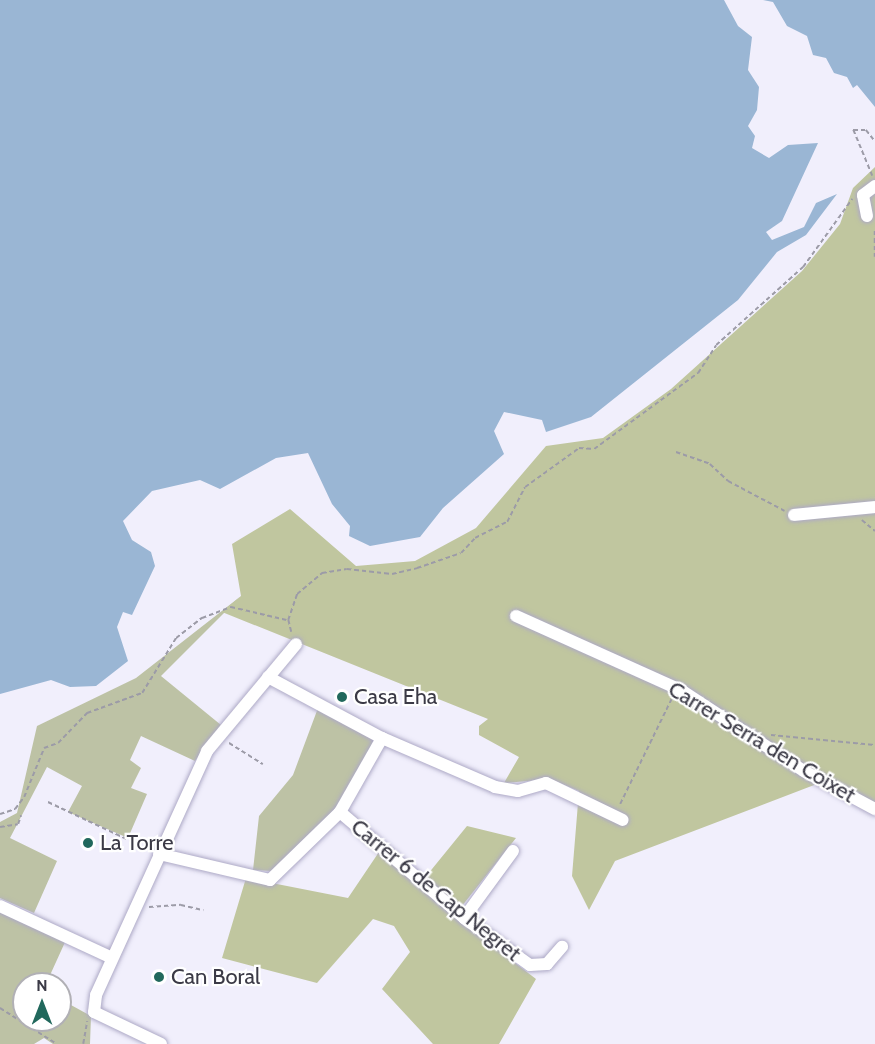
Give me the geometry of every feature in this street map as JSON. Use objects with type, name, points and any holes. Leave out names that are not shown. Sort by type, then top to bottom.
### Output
[{"type":"street","points":[[867,216],[863,195],[875,184]]},
{"type":"street","points":[[794,514],[875,507]]},
{"type":"street","name":"Carrer Serra den Coixet","points":[[516,616],[681,690],[804,771],[875,809]]},
{"type":"street","points":[[161,1044],[92,1009],[181,799],[224,731],[296,644]]},
{"type":"street","points":[[268,677],[382,738],[495,787],[518,791],[546,783],[623,820]]},
{"type":"street","points":[[159,854],[270,880],[340,812],[382,738]]},
{"type":"street","name":"Carrer 6 de Cap Negret","points":[[340,812],[464,918],[530,965],[547,964],[562,947]]},
{"type":"street","points":[[464,918],[513,851]]},
{"type":"street","points":[[0,906],[112,958]]},
{"type":"path","points":[[875,141],[866,130],[854,128],[855,143],[875,184]]},
{"type":"path","points":[[296,644],[288,620],[303,586],[322,573],[347,569],[392,574],[417,568],[461,553],[474,538],[507,522],[525,487],[579,448],[594,449],[698,373],[716,345],[773,299],[839,223]]},
{"type":"path","points":[[875,231],[875,257]]},
{"type":"path","points":[[676,452],[710,464],[728,481],[794,514]]},
{"type":"path","points":[[857,508],[864,525],[875,531]]},
{"type":"path","points":[[0,814],[15,809],[24,797],[44,748],[58,743],[87,713],[142,693],[176,638],[202,618],[231,607],[288,620]]},
{"type":"path","points":[[623,820],[619,806],[637,765],[668,701],[681,690]]},
{"type":"path","points":[[224,731],[236,750],[263,764]]},
{"type":"path","points":[[750,734],[875,745]]},
{"type":"path","points":[[48,802],[159,854]]},
{"type":"path","points":[[0,827],[18,824],[21,815]]},
{"type":"path","points":[[134,906],[181,904],[203,910]]},
{"type":"path","points":[[0,1008],[57,1044]]},
{"type":"path","points":[[84,1044],[92,1009]]},
{"type":"green space","points":[[875,167],[875,811],[822,782],[615,861],[589,910],[572,876],[579,791],[550,779],[504,783],[519,757],[479,735],[479,726],[488,719],[222,612],[241,596],[232,544],[290,509],[356,566],[415,561],[476,528],[546,446],[603,438],[671,389],[802,271],[840,224],[853,188]]},
{"type":"green space","points":[[241,596],[161,676],[221,725],[195,761],[141,736],[130,760],[141,768],[131,788],[147,794],[128,838],[68,812],[82,786],[47,767],[10,838],[57,861],[34,913],[0,898],[0,822],[17,813],[37,726],[136,678]]},
{"type":"green space","points":[[318,708],[376,738],[340,805],[272,871],[253,870],[259,816],[293,775]]},
{"type":"green space","points":[[467,826],[516,838],[454,916],[536,979],[499,1044],[433,1044],[382,989],[410,952],[394,926],[373,919],[317,983],[222,958],[246,878],[348,898],[379,852],[419,885]]},
{"type":"green space","points":[[0,909],[66,940],[51,972],[12,972],[12,1032],[72,1032],[72,1006],[91,1016],[90,1044],[53,1044],[44,1038],[34,1044],[0,1044]]},
{"type":"water","points":[[0,0],[724,0],[738,26],[752,37],[748,70],[759,87],[757,110],[748,126],[755,136],[752,148],[769,158],[788,145],[818,143],[782,221],[766,232],[772,240],[804,227],[816,203],[837,194],[806,235],[777,252],[738,300],[591,417],[546,432],[542,420],[504,412],[494,431],[504,454],[443,508],[420,537],[370,546],[349,536],[350,526],[332,504],[308,453],[276,458],[220,489],[200,480],[152,491],[123,521],[132,540],[151,552],[155,566],[132,615],[123,612],[117,627],[128,661],[96,686],[70,687],[51,680],[0,694]]},
{"type":"water","points":[[763,0],[875,0],[875,107],[857,85],[853,88],[847,77],[834,73],[826,58],[813,55],[807,36],[787,26],[773,2]]},
{"type":"place","name":"Casa Eha","points":[[342,697]]},
{"type":"place","name":"La Torre","points":[[88,843]]},
{"type":"place","name":"Can Boral","points":[[159,977]]}]
